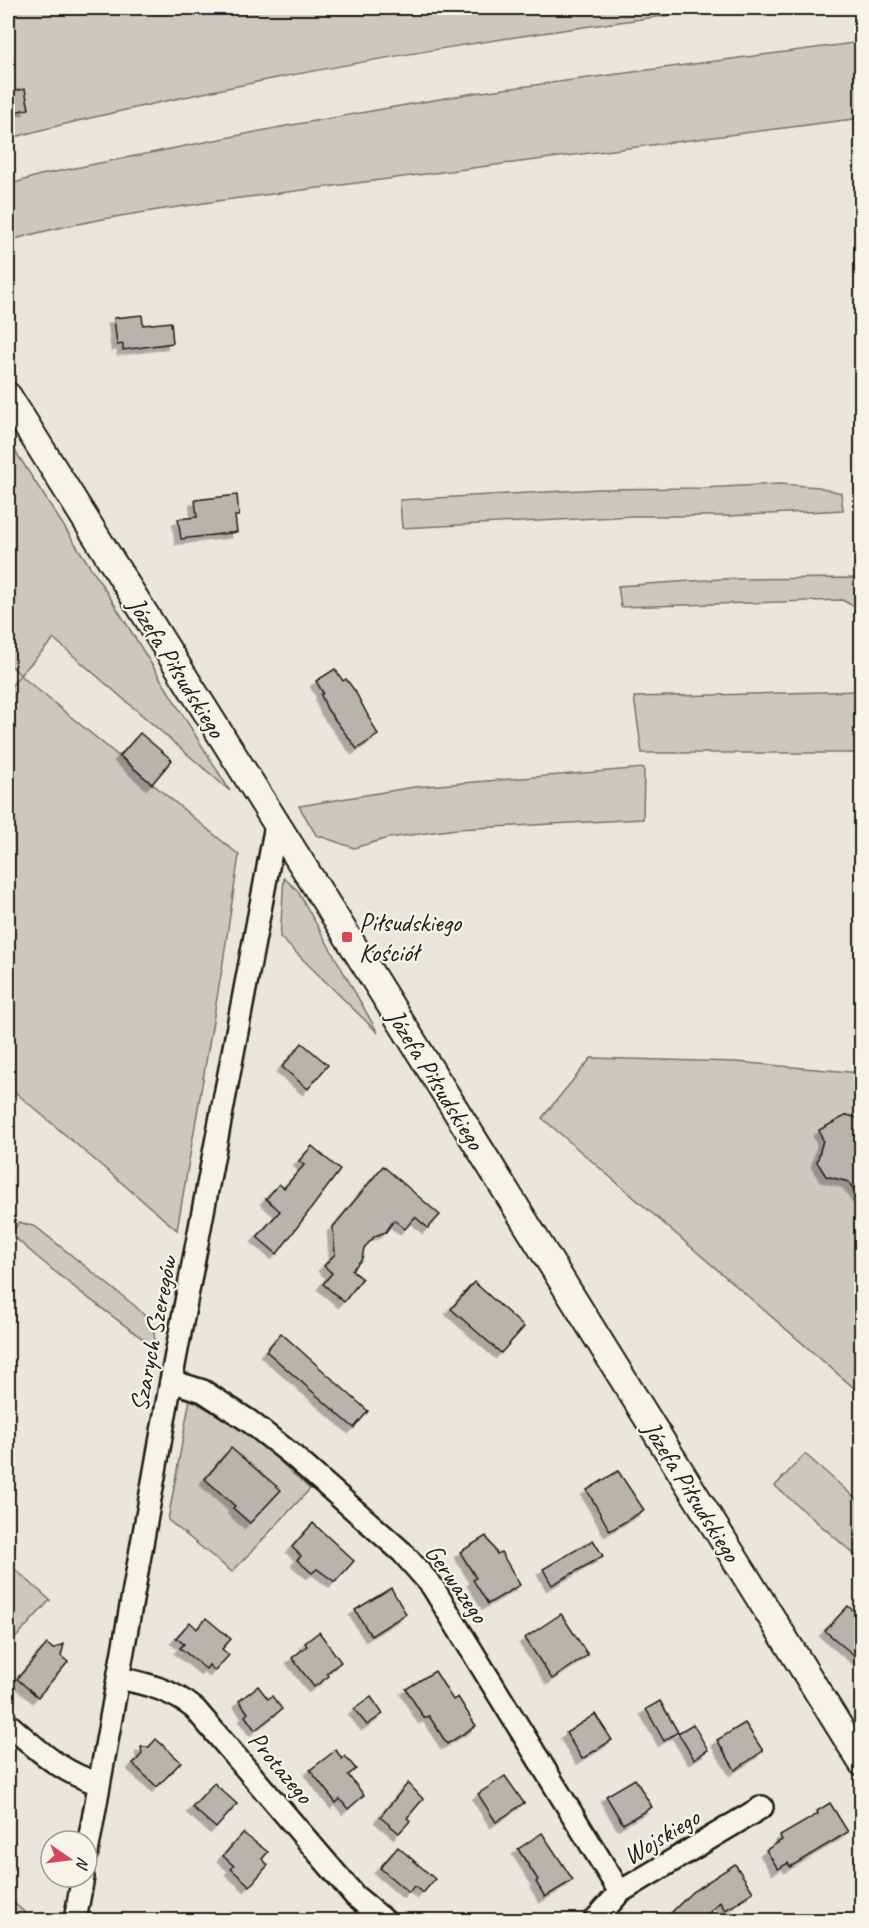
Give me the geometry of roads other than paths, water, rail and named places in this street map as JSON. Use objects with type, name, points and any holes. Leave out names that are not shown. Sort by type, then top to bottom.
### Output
[{"type":"street","name":"Józefa Piłsudskiego","points":[[8,396],[861,1763]]},
{"type":"street","name":"Szarych Szeregów","points":[[91,1829],[171,1381],[276,825]]},
{"type":"street","name":"Gerwazego","points":[[171,1381],[203,1391],[258,1427],[402,1552],[418,1569],[432,1586],[620,1892]]},
{"type":"street","name":"Protazego","points":[[119,1678],[154,1686],[172,1693],[195,1708],[355,1896],[384,1920]]},
{"type":"street","points":[[8,1724],[50,1760],[69,1772],[99,1783]]},
{"type":"street","name":"Wojskiego","points":[[595,1920],[620,1892],[762,1807]]},
{"type":"street","points":[[75,1920],[81,1889]]},
{"type":"place","name":"Piłsudskiego Kościół","points":[[347,937]]}]
